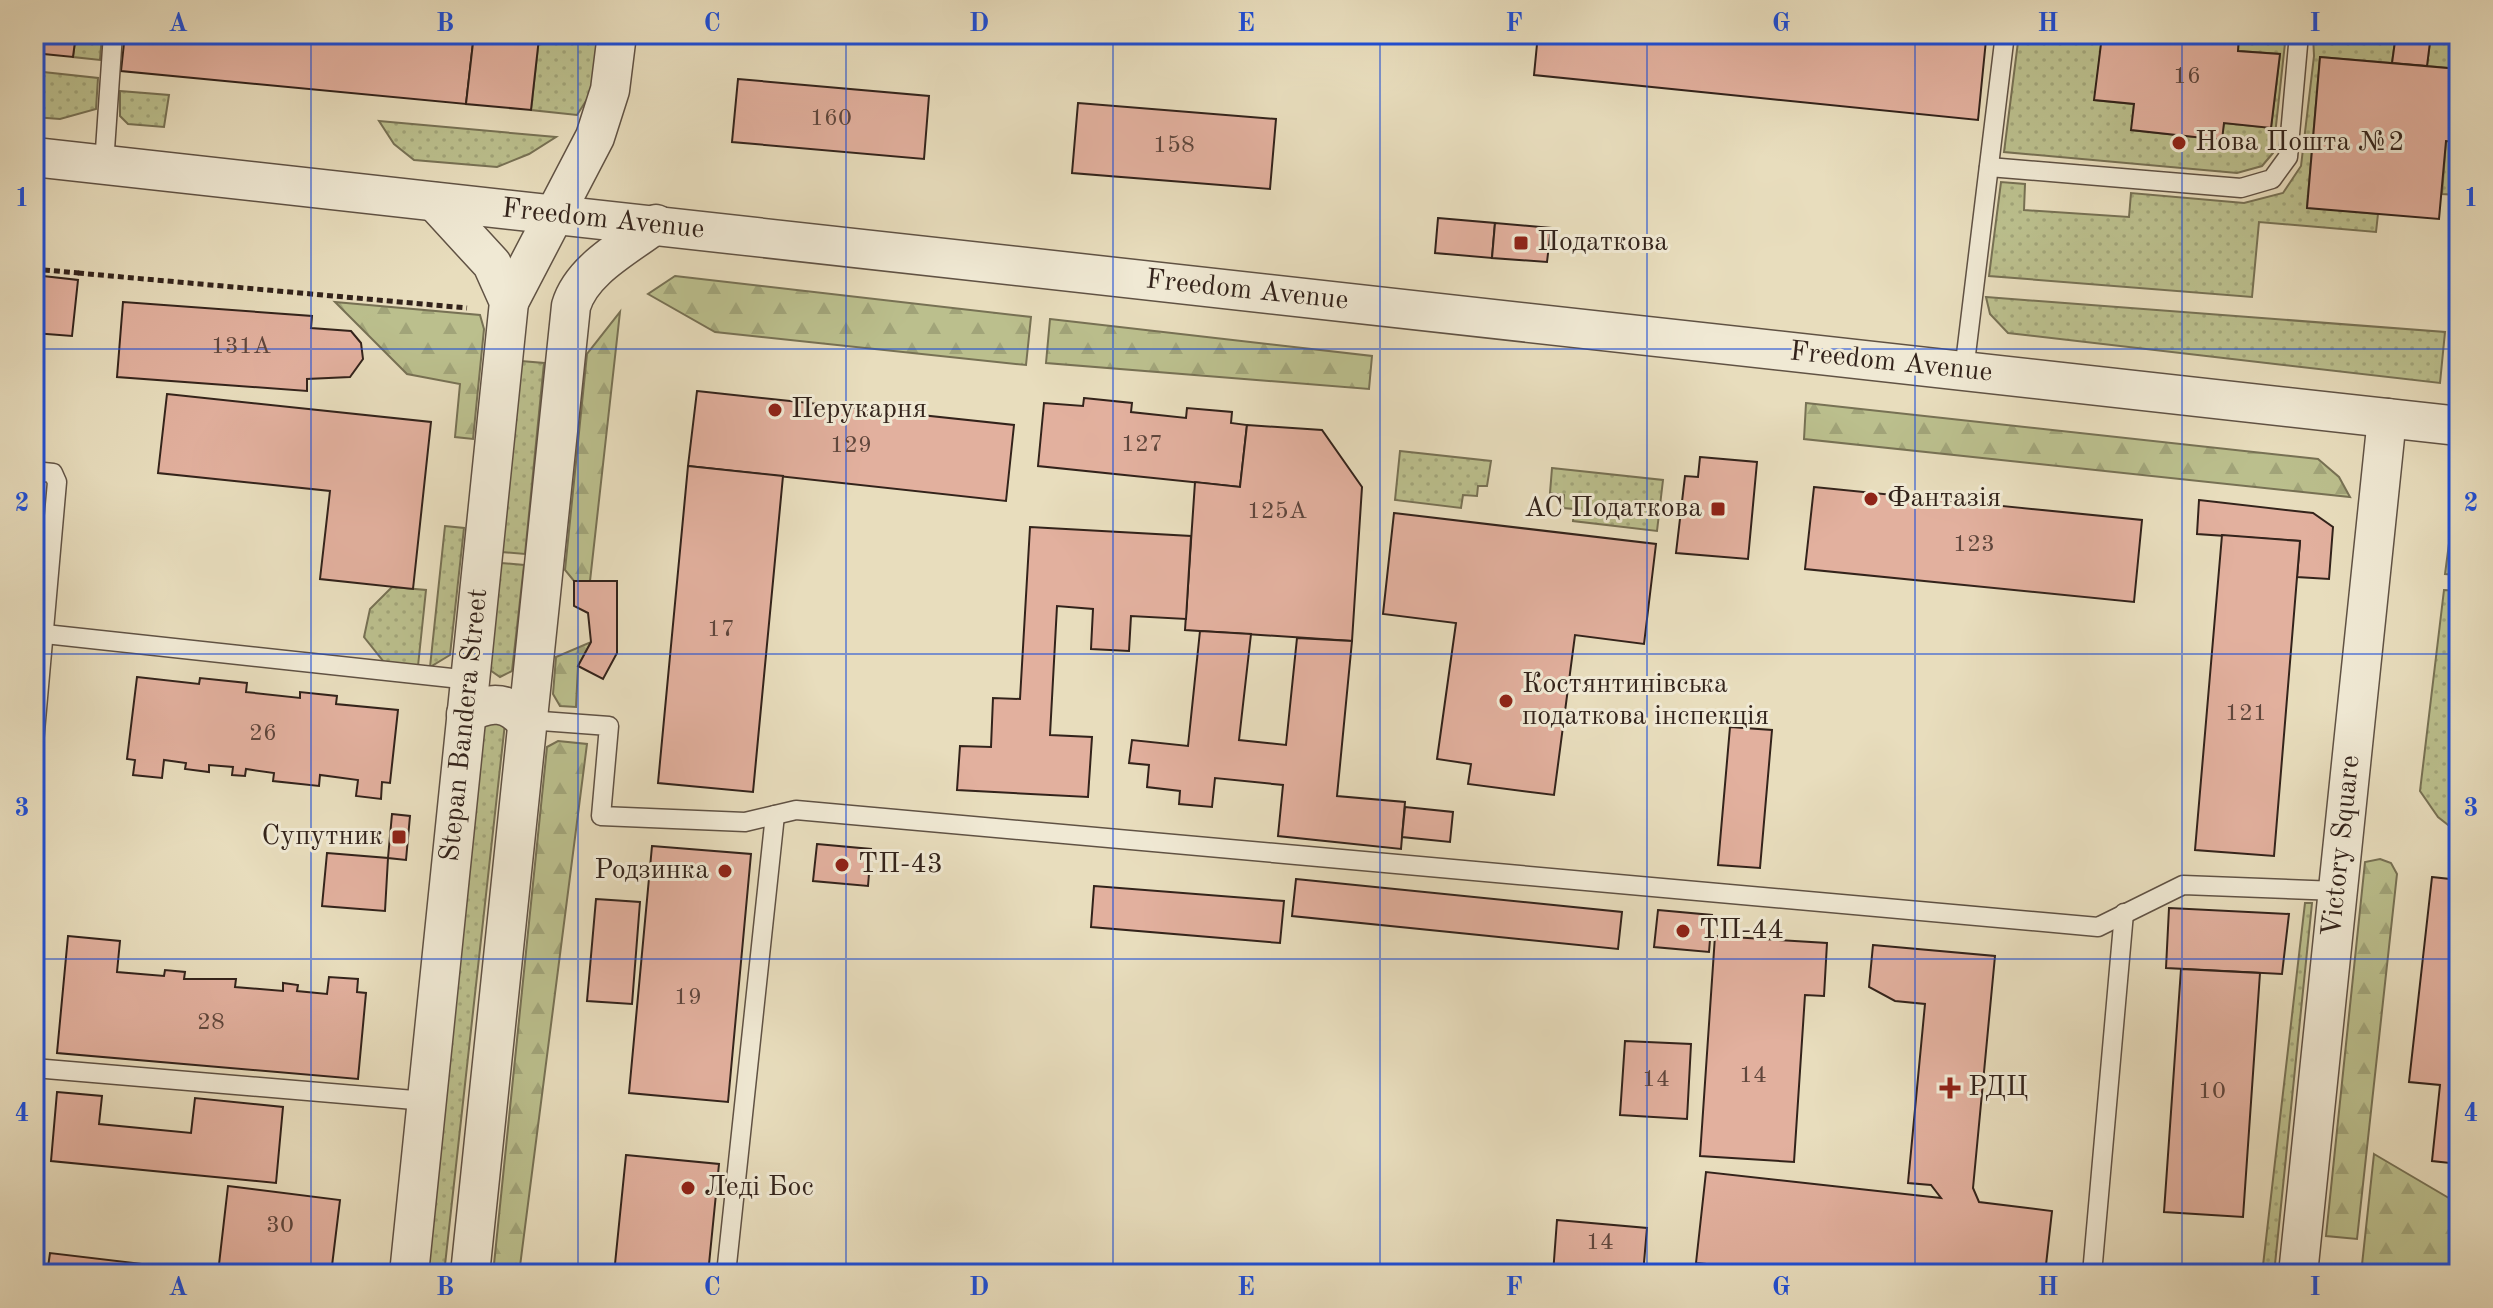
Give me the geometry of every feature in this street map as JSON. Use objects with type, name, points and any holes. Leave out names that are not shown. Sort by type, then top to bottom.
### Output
[{"type":"street","points":[[493,305],[554,215],[595,137],[610,90],[617,34]]},
{"type":"street","name":"Freedom Avenue","points":[[34,157],[2459,426]]},
{"type":"street","points":[[435,202],[492,264],[493,305]]},
{"type":"street","points":[[554,215],[571,306]]},
{"type":"street","points":[[470,1274],[571,306],[575,292],[585,279],[656,224]]},
{"type":"street","name":"Stepan Bandera Street","points":[[409,1274],[469,687],[493,305]]},
{"type":"street","name":"Victory Square","points":[[2298,1274],[2387,418]]},
{"type":"street","points":[[469,687],[512,690],[532,679]]},
{"type":"street","points":[[469,687],[487,704],[509,706],[528,722]]},
{"type":"lane","points":[[104,164],[113,34]]},
{"type":"lane","points":[[1964,371],[2005,34]]},
{"type":"lane","points":[[1989,167],[2241,188],[2272,179],[2288,157],[2299,34]]},
{"type":"lane","points":[[34,471],[53,473],[56,478],[34,743]]},
{"type":"lane","points":[[41,643],[469,687]]},
{"type":"lane","points":[[528,722],[609,726],[601,816],[745,822],[796,810],[2098,927],[2183,885],[2337,891]]},
{"type":"lane","points":[[726,1274],[775,815]]},
{"type":"lane","points":[[2092,1274],[2124,913]]},
{"type":"lane","points":[[34,1068],[426,1101]]},
{"type":"path","points":[[34,269],[493,305]]},
{"type":"green space","points":[[76,34],[102,34],[100,60],[73,57]]},
{"type":"green space","points":[[511,34],[600,34],[593,90],[577,115],[531,110],[539,38]]},
{"type":"green space","points":[[2019,34],[2102,36],[2095,100],[2134,104],[2132,130],[2221,140],[2224,123],[2271,128],[2280,54],[2238,51],[2239,34],[2286,34],[2273,153],[2262,166],[2237,173],[2004,152]]},
{"type":"green space","points":[[2313,34],[2396,34],[2392,63],[2320,57],[2307,207],[2378,214],[2376,232],[2259,222],[2252,297],[1989,276],[2001,182],[2025,184],[2024,210],[2129,217],[2131,193],[2244,203],[2283,193],[2301,166],[2314,56]]},
{"type":"green space","points":[[2431,34],[2459,34],[2459,69],[2427,66]]},
{"type":"green space","points":[[34,71],[98,78],[96,109],[60,119],[34,117]]},
{"type":"green space","points":[[120,91],[169,95],[164,127],[128,124],[120,116]]},
{"type":"green space","points":[[2459,120],[2458,195],[2442,194],[2446,141],[2457,141]]},
{"type":"green space","points":[[379,121],[556,137],[529,154],[497,167],[414,160],[394,144]]},
{"type":"green space","points":[[675,276],[1031,317],[1026,365],[715,332],[648,294]]},
{"type":"green space","points":[[1986,297],[2445,332],[2440,383],[2008,333],[1990,314]]},
{"type":"green space","points":[[335,302],[480,315],[484,329],[473,439],[455,437],[460,384],[407,374]]},
{"type":"green space","points":[[620,312],[590,581],[574,581],[565,570],[587,354]]},
{"type":"green space","points":[[1050,319],[1372,356],[1369,389],[1046,363]]},
{"type":"green space","points":[[521,361],[544,363],[525,554],[502,552]]},
{"type":"green space","points":[[1806,403],[2318,459],[2339,477],[2350,497],[1804,439]]},
{"type":"green space","points":[[1400,451],[1491,461],[1487,486],[1478,486],[1477,496],[1463,495],[1461,508],[1395,500]]},
{"type":"green space","points":[[1552,468],[1663,480],[1657,531],[1573,521],[1574,509],[1563,508],[1564,495],[1550,493]]},
{"type":"green space","points":[[445,526],[464,528],[450,655],[430,667]]},
{"type":"green space","points":[[2451,528],[2459,529],[2459,575],[2445,574]]},
{"type":"green space","points":[[501,563],[524,565],[512,671],[500,677],[490,670]]},
{"type":"green space","points":[[392,587],[426,590],[418,666],[384,662],[364,637],[370,609]]},
{"type":"green space","points":[[2444,590],[2459,591],[2457,832],[2438,817],[2420,791]]},
{"type":"green space","points":[[591,642],[578,666],[576,707],[560,706],[553,694],[556,657]]},
{"type":"green space","points":[[485,720],[505,723],[444,1274],[424,1274]]},
{"type":"green space","points":[[558,741],[587,744],[519,1274],[493,1274],[547,747]]},
{"type":"green space","points":[[2380,859],[2391,863],[2397,874],[2357,1239],[2326,1236],[2365,862]]},
{"type":"green space","points":[[2305,903],[2312,903],[2274,1274],[2262,1274]]},
{"type":"green space","points":[[2374,1154],[2459,1204],[2459,1274],[2361,1274]]},
{"type":"building","points":[[34,34],[76,34],[73,57],[34,53]]},
{"type":"building","points":[[125,34],[474,34],[466,104],[121,71]]},
{"type":"building","points":[[474,34],[539,38],[531,110],[466,104]]},
{"type":"building","points":[[1538,34],[1927,34],[1986,40],[1978,120],[1534,75]]},
{"type":"building","points":[[2082,34],[2239,34],[2238,51],[2280,54],[2271,128],[2224,123],[2222,140],[2131,130],[2134,104],[2094,100],[2102,36]]},
{"type":"building","points":[[2396,34],[2431,34],[2427,66],[2392,63]]},
{"type":"building","points":[[2320,57],[2459,69],[2457,142],[2446,141],[2439,219],[2307,208]]},
{"type":"building","points":[[738,79],[929,96],[924,159],[732,142]]},
{"type":"building","points":[[1078,103],[1276,119],[1270,189],[1072,173]]},
{"type":"building","points":[[1438,218],[1495,223],[1492,258],[1435,253]]},
{"type":"building","points":[[1495,223],[1551,228],[1547,262],[1492,258]]},
{"type":"building","points":[[34,275],[78,280],[72,336],[34,333]]},
{"type":"building","points":[[123,302],[312,316],[311,328],[351,331],[361,343],[363,359],[350,377],[307,379],[307,391],[117,377]]},
{"type":"building","points":[[697,391],[1014,425],[1006,501],[688,466]]},
{"type":"building","points":[[167,394],[431,422],[413,589],[320,579],[330,491],[158,473]]},
{"type":"building","points":[[1084,398],[1132,403],[1131,412],[1186,418],[1187,408],[1232,412],[1231,423],[1247,425],[1240,487],[1038,466],[1044,403],[1083,406]]},
{"type":"building","points":[[1247,425],[1322,430],[1362,487],[1352,641],[1185,630],[1195,482],[1240,487]]},
{"type":"building","points":[[1700,457],[1757,462],[1748,559],[1676,553],[1685,476],[1698,477]]},
{"type":"building","points":[[688,466],[783,476],[753,792],[658,783]]},
{"type":"building","points":[[1814,487],[2142,520],[2134,602],[1805,569]]},
{"type":"building","points":[[2199,500],[2313,513],[2333,527],[2329,579],[2297,577],[2300,541],[2197,534]]},
{"type":"building","name":"Костянтинівська податкова інспекція","points":[[1394,513],[1656,544],[1644,644],[1575,635],[1554,795],[1468,784],[1471,764],[1437,759],[1456,623],[1383,614]]},
{"type":"building","points":[[1030,527],[1191,536],[1186,619],[1131,616],[1129,651],[1091,649],[1093,609],[1057,606],[1050,735],[1092,737],[1088,797],[957,790],[960,746],[991,747],[993,698],[1020,699]]},
{"type":"building","points":[[2222,535],[2300,541],[2274,856],[2195,850]]},
{"type":"building","points":[[574,581],[617,581],[617,653],[603,679],[578,666],[591,642],[588,613],[574,606]]},
{"type":"building","points":[[1200,631],[1251,634],[1239,740],[1286,745],[1297,638],[1352,641],[1337,796],[1405,802],[1401,849],[1278,836],[1283,785],[1215,778],[1212,807],[1179,804],[1180,791],[1147,787],[1149,765],[1129,763],[1132,740],[1188,746]]},
{"type":"building","points":[[137,677],[199,684],[200,678],[247,683],[246,692],[300,698],[300,692],[337,696],[336,704],[398,710],[390,783],[382,782],[381,799],[356,796],[358,780],[320,775],[319,786],[273,781],[274,773],[246,769],[245,776],[232,775],[233,767],[209,765],[209,772],[185,769],[186,763],[164,760],[162,778],[133,775],[135,760],[127,759]]},
{"type":"building","points":[[1730,727],[1772,730],[1760,868],[1718,865]]},
{"type":"building","points":[[1405,807],[1453,812],[1450,842],[1402,837]]},
{"type":"building","points":[[392,814],[410,816],[406,860],[388,858]]},
{"type":"building","name":"ТП-43","points":[[817,844],[871,849],[868,886],[813,881]]},
{"type":"building","points":[[652,846],[751,854],[728,1102],[629,1093]]},
{"type":"building","points":[[327,853],[388,858],[385,911],[322,906]]},
{"type":"building","points":[[2432,877],[2459,880],[2459,1164],[2432,1161],[2440,1085],[2409,1082]]},
{"type":"building","points":[[1296,879],[1622,912],[1618,949],[1292,916]]},
{"type":"building","points":[[1094,886],[1284,901],[1280,943],[1091,927]]},
{"type":"building","points":[[596,899],[640,902],[632,1004],[587,1001]]},
{"type":"building","points":[[2169,908],[2289,914],[2282,974],[2166,968]]},
{"type":"building","name":"ТП-44","points":[[1658,910],[1712,915],[1709,952],[1654,947]]},
{"type":"building","points":[[68,936],[120,941],[117,972],[164,976],[165,970],[185,972],[184,979],[236,979],[235,987],[283,991],[283,983],[298,985],[297,991],[327,994],[329,977],[358,979],[357,992],[366,993],[358,1079],[57,1053]]},
{"type":"building","points":[[1715,936],[1827,943],[1824,996],[1805,995],[1794,1162],[1700,1156]]},
{"type":"building","name":"РДЦ","points":[[1873,945],[1995,956],[1973,1188],[1979,1202],[2052,1211],[2045,1274],[1814,1274],[1696,1263],[1706,1172],[1941,1198],[1931,1185],[1908,1183],[1925,1004],[1895,1001],[1869,987]]},
{"type":"building","points":[[2181,969],[2260,973],[2243,1217],[2164,1212]]},
{"type":"building","points":[[1625,1041],[1691,1044],[1687,1119],[1620,1115]]},
{"type":"building","points":[[57,1092],[102,1096],[99,1124],[191,1133],[195,1098],[283,1107],[276,1183],[51,1161]]},
{"type":"building","points":[[626,1155],[719,1164],[708,1274],[614,1274]]},
{"type":"building","points":[[228,1186],[340,1200],[331,1274],[47,1274],[50,1253],[218,1273]]},
{"type":"building","points":[[1557,1220],[1647,1228],[1643,1274],[1553,1274]]},
{"type":"place","name":"Нова Пошта №2","points":[[2179,143]]},
{"type":"place","name":"Податкова","points":[[1521,243]]},
{"type":"place","name":"Перукарня","points":[[775,410]]},
{"type":"place","name":"Фантазія","points":[[1871,499]]},
{"type":"place","name":"АС Податкова","points":[[1718,509]]},
{"type":"place","name":"Костянтинівська податкова інспекція","points":[[1506,701]]},
{"type":"place","name":"Супутник","points":[[399,837]]},
{"type":"place","name":"ТП-43","points":[[842,865]]},
{"type":"place","name":"Родзинка","points":[[725,871]]},
{"type":"place","name":"ТП-44","points":[[1683,931]]},
{"type":"place","name":"РДЦ","points":[[1950,1088]]},
{"type":"place","name":"Леді Бос","points":[[688,1188]]}]
